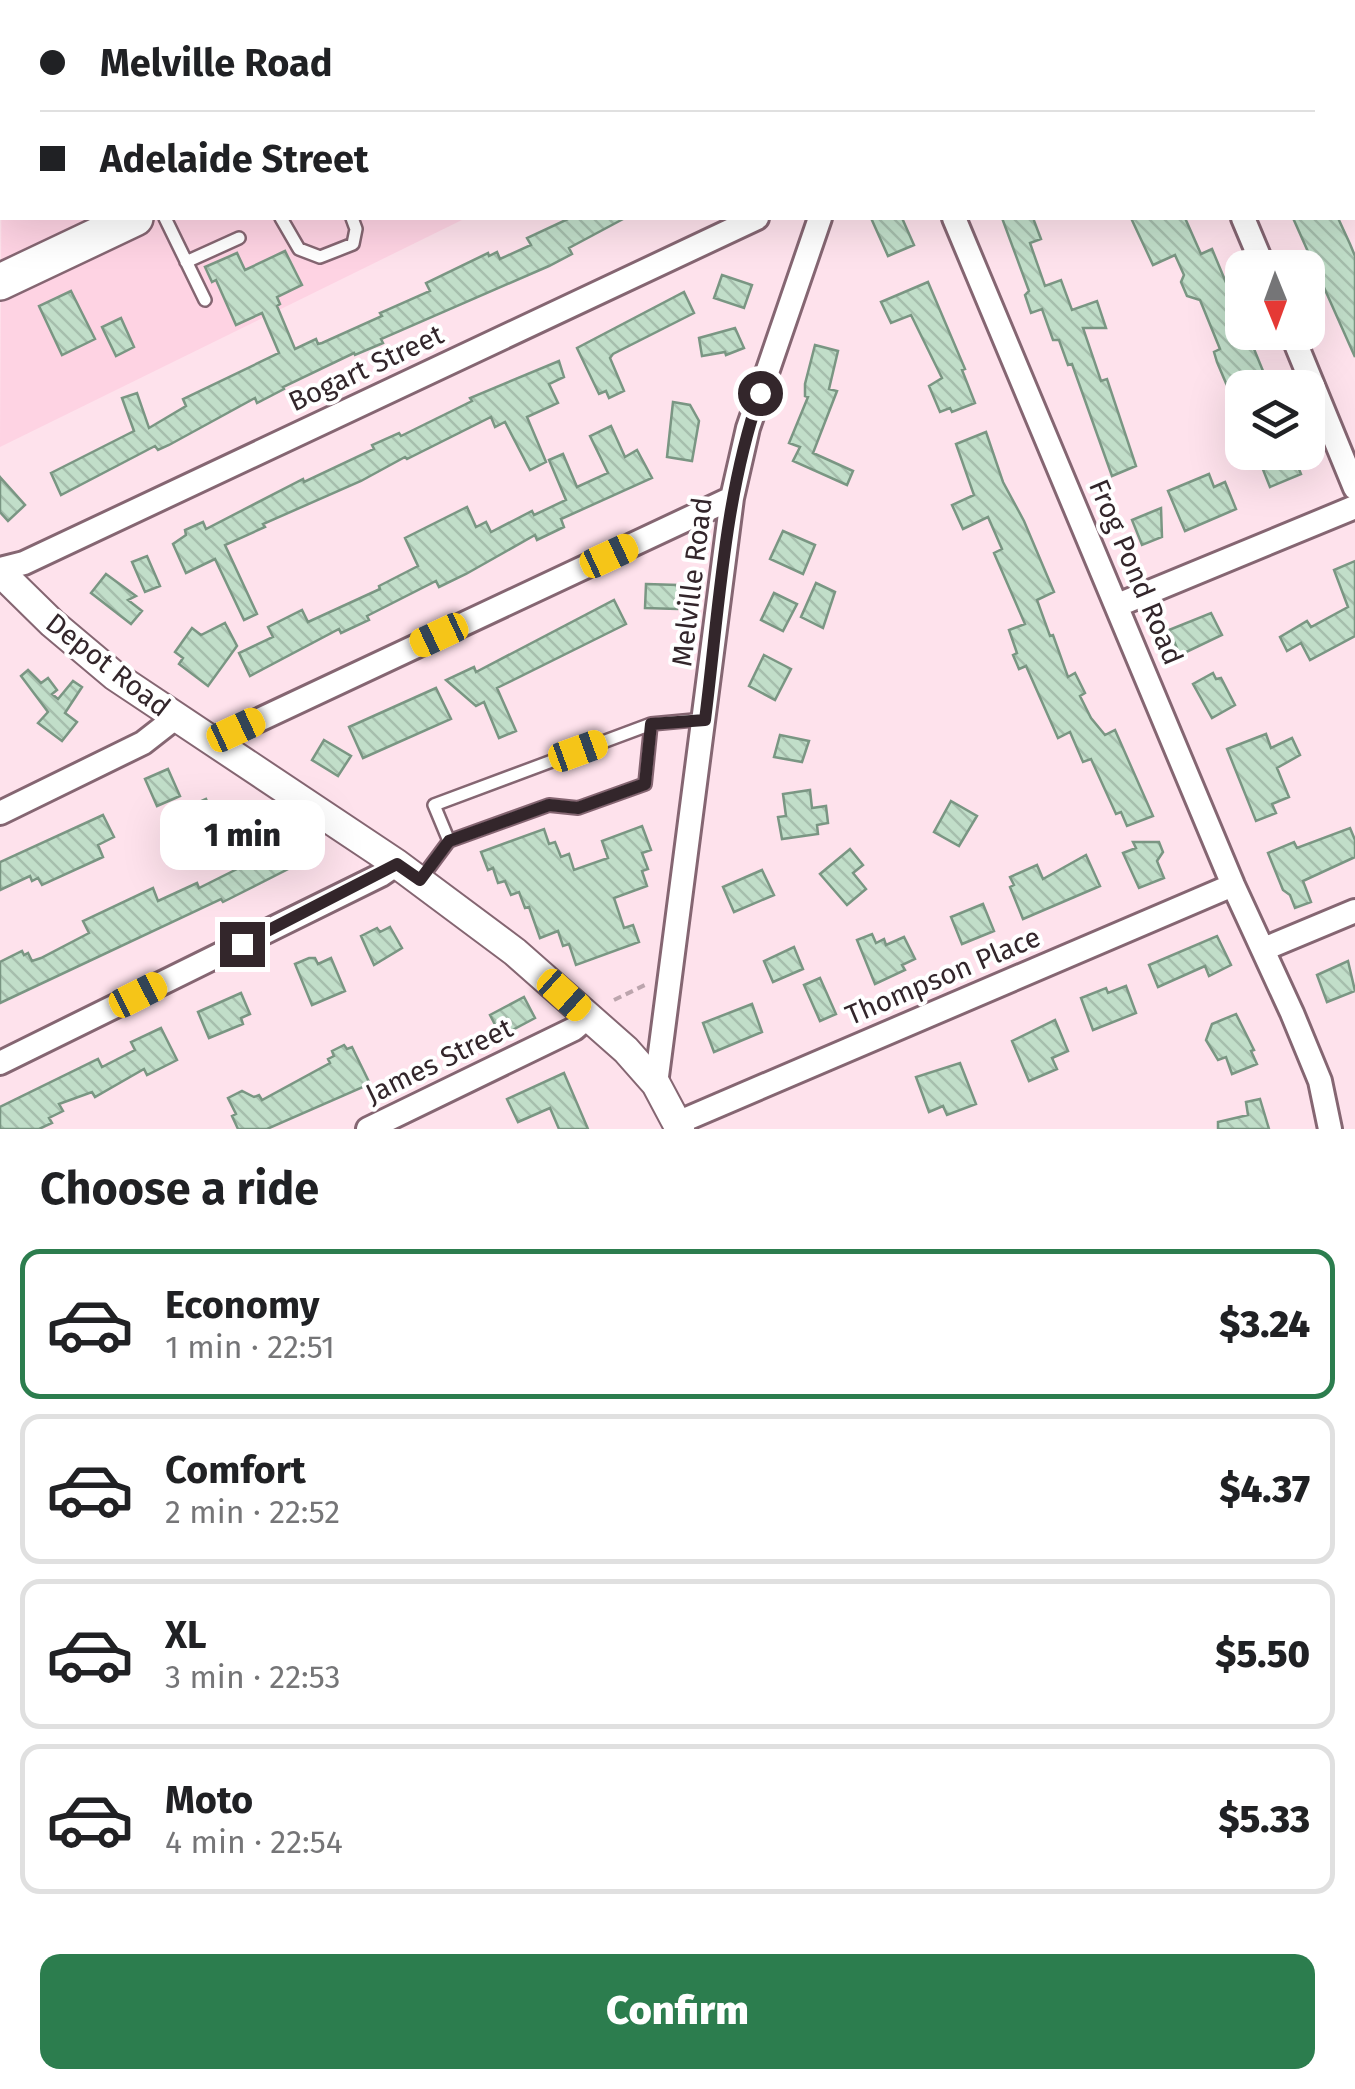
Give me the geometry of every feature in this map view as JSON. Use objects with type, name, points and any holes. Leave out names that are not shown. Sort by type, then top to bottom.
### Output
[{"type":"main road","points":[[0,282],[89,232],[128,220]]},
{"type":"street","name":"Bogart Street","points":[[0,570],[24,563],[753,220]]},
{"type":"street","name":"Melville Road","points":[[656,1084],[732,498],[748,428],[819,220]]},
{"type":"street","name":"Frog Pond Road","points":[[955,220],[1233,885],[1320,1081],[1330,1129]]},
{"type":"street","points":[[1244,220],[1256,250]]},
{"type":"street","points":[[1298,350],[1355,488]]},
{"type":"street","points":[[212,742],[732,498]]},
{"type":"street","points":[[1118,605],[1355,508]]},
{"type":"street","name":"Depot Road","points":[[0,570],[52,623],[115,676],[408,872],[515,952],[626,1050],[656,1084],[678,1126]]},
{"type":"street","points":[[0,812],[144,743],[176,718]]},
{"type":"street","points":[[0,1063],[381,875],[408,872]]},
{"type":"street","name":"Thompson Place","points":[[678,1126],[1233,885]]},
{"type":"street","points":[[1264,950],[1355,911]]},
{"type":"street","name":"James Street","points":[[368,1129],[574,1030],[588,1017]]},
{"type":"lane","points":[[166,220],[205,300]]},
{"type":"lane","points":[[283,220],[299,248],[320,257],[353,244],[356,229],[353,220]]},
{"type":"lane","points":[[186,262],[239,238]]},
{"type":"lane","points":[[449,841],[434,805],[651,724],[705,720]]},
{"type":"lane","points":[[408,872],[449,841],[549,805],[578,808],[645,784],[651,724]]},
{"type":"path","points":[[614,1000],[651,982]]},
{"type":"shaded area","points":[[1,220],[462,220],[0,447]]},
{"type":"building","points":[[566,220],[621,220],[569,248],[572,254],[549,266],[381,339],[383,343],[354,353],[257,403],[255,398],[169,445],[158,450],[155,446],[61,495],[51,473],[134,431],[122,398],[137,393],[149,428],[186,406],[183,399],[279,353],[262,313],[236,325],[216,280],[212,282],[205,267],[237,253],[245,270],[285,251],[302,285],[277,297],[277,306],[295,349],[316,339],[318,344],[322,343],[382,316],[380,313],[430,291],[426,283],[488,253],[489,256],[497,252],[500,259],[531,245],[527,238]]},
{"type":"building","points":[[872,220],[903,220],[914,245],[888,256]]},
{"type":"building","points":[[1003,220],[1034,220],[1041,239],[1030,243],[1045,286],[1061,280],[1072,310],[1097,301],[1106,328],[1083,328],[1101,381],[1107,379],[1136,466],[1112,476],[1072,364],[1068,365],[1059,340],[1053,340],[1042,309],[1031,313],[1025,295],[1029,291]]},
{"type":"building","points":[[1132,220],[1186,220],[1201,254],[1212,249],[1225,280],[1225,350],[1254,350],[1263,370],[1225,370],[1225,381],[1214,352],[1220,349],[1200,300],[1187,296],[1181,282],[1184,275],[1175,255],[1153,265]]},
{"type":"building","points":[[1294,220],[1339,220],[1355,256],[1355,357],[1325,290],[1325,250],[1307,250]]},
{"type":"building","points":[[722,275],[752,285],[744,308],[714,298]]},
{"type":"building","points":[[928,282],[975,403],[952,412],[950,408],[940,412],[929,386],[942,378],[911,315],[891,323],[881,302]]},
{"type":"building","points":[[71,291],[95,339],[62,355],[39,306]]},
{"type":"building","points":[[684,292],[694,313],[613,354],[610,358],[624,391],[609,398],[606,391],[599,394],[577,348]]},
{"type":"building","points":[[121,318],[134,347],[116,356],[102,327]]},
{"type":"building","points":[[735,328],[744,348],[726,355],[725,352],[702,356],[699,338]]},
{"type":"building","points":[[815,345],[838,351],[829,389],[837,391],[813,453],[853,471],[847,485],[793,461],[800,447],[789,443],[808,397],[805,384]]},
{"type":"building","points":[[559,361],[564,377],[549,384],[558,403],[527,417],[546,462],[530,470],[505,422],[495,427],[491,417],[263,524],[265,527],[225,545],[257,614],[244,620],[215,559],[186,573],[173,544],[186,535],[185,530],[203,522],[206,529],[303,479],[304,482],[374,449],[372,445],[399,433],[401,436],[472,401],[470,398]]},
{"type":"building","points":[[673,402],[690,405],[699,421],[692,461],[667,457]]},
{"type":"building","points":[[611,426],[625,457],[637,450],[652,478],[561,519],[564,527],[537,540],[535,535],[439,587],[436,581],[367,616],[369,620],[341,633],[339,629],[250,676],[239,653],[273,637],[268,627],[302,610],[308,622],[380,589],[379,586],[418,566],[405,538],[467,507],[476,527],[486,522],[491,532],[532,511],[534,515],[566,500],[549,460],[563,454],[577,487],[608,473],[590,436]]},
{"type":"building","points":[[986,432],[1003,482],[1054,592],[1037,600],[1050,636],[1053,635],[1068,677],[1075,673],[1085,693],[1080,696],[1091,718],[1105,735],[1115,730],[1153,816],[1127,826],[1121,812],[1116,814],[1091,759],[1083,762],[1070,732],[1058,738],[1026,666],[1019,669],[1009,630],[1025,624],[994,553],[1002,549],[988,517],[963,529],[952,505],[974,495],[956,444]]},
{"type":"building","points":[[1263,470],[1299,470],[1301,474],[1270,487]]},
{"type":"building","points":[[1209,474],[1214,487],[1225,482],[1236,509],[1185,531],[1168,491]]},
{"type":"building","points":[[0,477],[25,505],[8,521],[0,512]]},
{"type":"building","points":[[1161,508],[1162,537],[1142,545],[1132,520]]},
{"type":"building","points":[[783,531],[815,545],[803,574],[770,559]]},
{"type":"building","points":[[147,556],[160,586],[145,592],[132,562]]},
{"type":"building","points":[[1355,561],[1355,636],[1310,660],[1301,643],[1287,651],[1280,637],[1307,621],[1311,627],[1348,607],[1334,570]]},
{"type":"building","points":[[106,574],[136,596],[128,600],[142,611],[131,624],[91,593]]},
{"type":"building","points":[[816,583],[835,592],[823,628],[801,617]]},
{"type":"building","points":[[646,584],[678,585],[677,609],[645,608]]},
{"type":"building","points":[[774,593],[797,604],[783,631],[761,620]]},
{"type":"building","points":[[614,600],[626,624],[497,688],[516,731],[499,738],[484,702],[476,706],[446,680],[474,667],[476,672]]},
{"type":"building","points":[[1211,613],[1222,635],[1180,655],[1169,630]]},
{"type":"building","points":[[225,623],[237,646],[208,686],[179,664],[183,658],[175,652],[192,628],[201,635]]},
{"type":"building","points":[[764,655],[791,669],[775,700],[749,686]]},
{"type":"building","points":[[28,670],[41,683],[48,678],[57,690],[52,694],[58,699],[73,681],[82,687],[65,713],[77,722],[62,741],[38,723],[48,712],[21,676]]},
{"type":"building","points":[[1213,673],[1216,679],[1221,678],[1235,705],[1212,718],[1193,684]]},
{"type":"building","points":[[436,688],[451,719],[363,758],[349,727]]},
{"type":"building","points":[[1266,734],[1271,748],[1292,738],[1300,755],[1277,768],[1289,797],[1272,804],[1276,813],[1256,821],[1227,749]]},
{"type":"building","points":[[780,735],[809,741],[802,762],[774,757]]},
{"type":"building","points":[[324,740],[351,756],[338,776],[312,760]]},
{"type":"building","points":[[168,769],[180,796],[157,806],[145,779]]},
{"type":"building","points":[[810,790],[812,808],[826,806],[828,823],[817,825],[818,834],[782,839],[778,817],[786,816],[783,794]]},
{"type":"building","points":[[206,799],[218,826],[196,836],[184,809]]},
{"type":"building","points":[[951,801],[977,816],[959,846],[934,832]]},
{"type":"building","points":[[103,815],[114,837],[98,845],[103,857],[42,885],[38,878],[32,881],[30,876],[0,890],[0,862]]},
{"type":"building","points":[[642,826],[651,850],[642,853],[648,869],[642,871],[647,886],[614,898],[624,928],[633,925],[639,942],[576,965],[569,944],[563,946],[558,931],[540,938],[519,892],[511,895],[505,881],[498,883],[481,852],[544,829],[549,844],[555,842],[561,857],[569,854],[574,870],[608,858],[602,841]]},
{"type":"building","points":[[1350,828],[1355,857],[1303,881],[1311,902],[1295,908],[1268,853],[1294,842],[1297,848]]},
{"type":"building","points":[[292,835],[304,861],[0,1003],[0,962],[22,951],[32,961],[41,958],[89,933],[83,921],[153,888],[158,901],[197,883],[199,888],[251,862],[248,856]]},
{"type":"building","points":[[1133,842],[1159,842],[1163,852],[1157,861],[1164,878],[1139,888],[1123,853],[1136,848]]},
{"type":"building","points":[[850,849],[863,865],[853,873],[866,889],[847,905],[820,874]]},
{"type":"building","points":[[1086,855],[1100,886],[1023,919],[1010,877],[1037,865],[1043,879]]},
{"type":"building","points":[[762,870],[774,895],[734,912],[723,887]]},
{"type":"building","points":[[983,904],[994,931],[962,944],[951,917]]},
{"type":"building","points":[[390,927],[402,948],[374,965],[361,936]]},
{"type":"building","points":[[872,934],[876,943],[884,939],[886,945],[904,937],[915,959],[902,965],[905,970],[875,984],[857,940]]},
{"type":"building","points":[[1217,936],[1231,965],[1209,976],[1205,966],[1158,987],[1149,965]]},
{"type":"building","points":[[794,947],[803,969],[773,982],[764,961]]},
{"type":"building","points":[[315,958],[318,964],[331,958],[345,991],[312,1005],[295,964]]},
{"type":"building","points":[[1348,961],[1355,991],[1327,1002],[1317,975]]},
{"type":"building","points":[[820,978],[836,1014],[820,1021],[804,985]]},
{"type":"building","points":[[1126,986],[1136,1013],[1093,1030],[1081,998],[1106,988],[1108,993]]},
{"type":"building","points":[[241,993],[250,1014],[241,1018],[243,1024],[209,1038],[198,1012]]},
{"type":"building","points":[[524,997],[535,1018],[501,1036],[490,1015]]},
{"type":"building","points":[[752,1004],[762,1032],[714,1052],[703,1023]]},
{"type":"building","points":[[1236,1014],[1257,1064],[1232,1074],[1226,1057],[1218,1060],[1206,1040],[1212,1024]]},
{"type":"building","points":[[1055,1020],[1068,1051],[1052,1058],[1057,1069],[1029,1081],[1012,1041]]},
{"type":"building","points":[[161,1028],[177,1060],[147,1075],[144,1069],[95,1097],[92,1092],[59,1104],[63,1111],[39,1129],[0,1129],[0,1107],[98,1059],[102,1067],[135,1050],[131,1042]]},
{"type":"building","points":[[344,1045],[347,1049],[352,1047],[370,1084],[267,1129],[238,1129],[228,1098],[242,1091],[254,1097],[259,1095],[262,1100],[330,1063],[332,1051]]},
{"type":"building","points":[[960,1063],[976,1104],[947,1115],[943,1106],[929,1112],[916,1077]]},
{"type":"building","points":[[564,1073],[588,1129],[559,1129],[550,1108],[518,1122],[507,1099]]},
{"type":"building","points":[[1260,1099],[1269,1129],[1218,1129],[1218,1122],[1248,1115],[1246,1102]]},
{"type":"route","points":[[242,944],[397,864],[420,880],[449,841],[549,805],[578,808],[645,784],[651,724],[705,720],[732,498],[760,393]]}]
